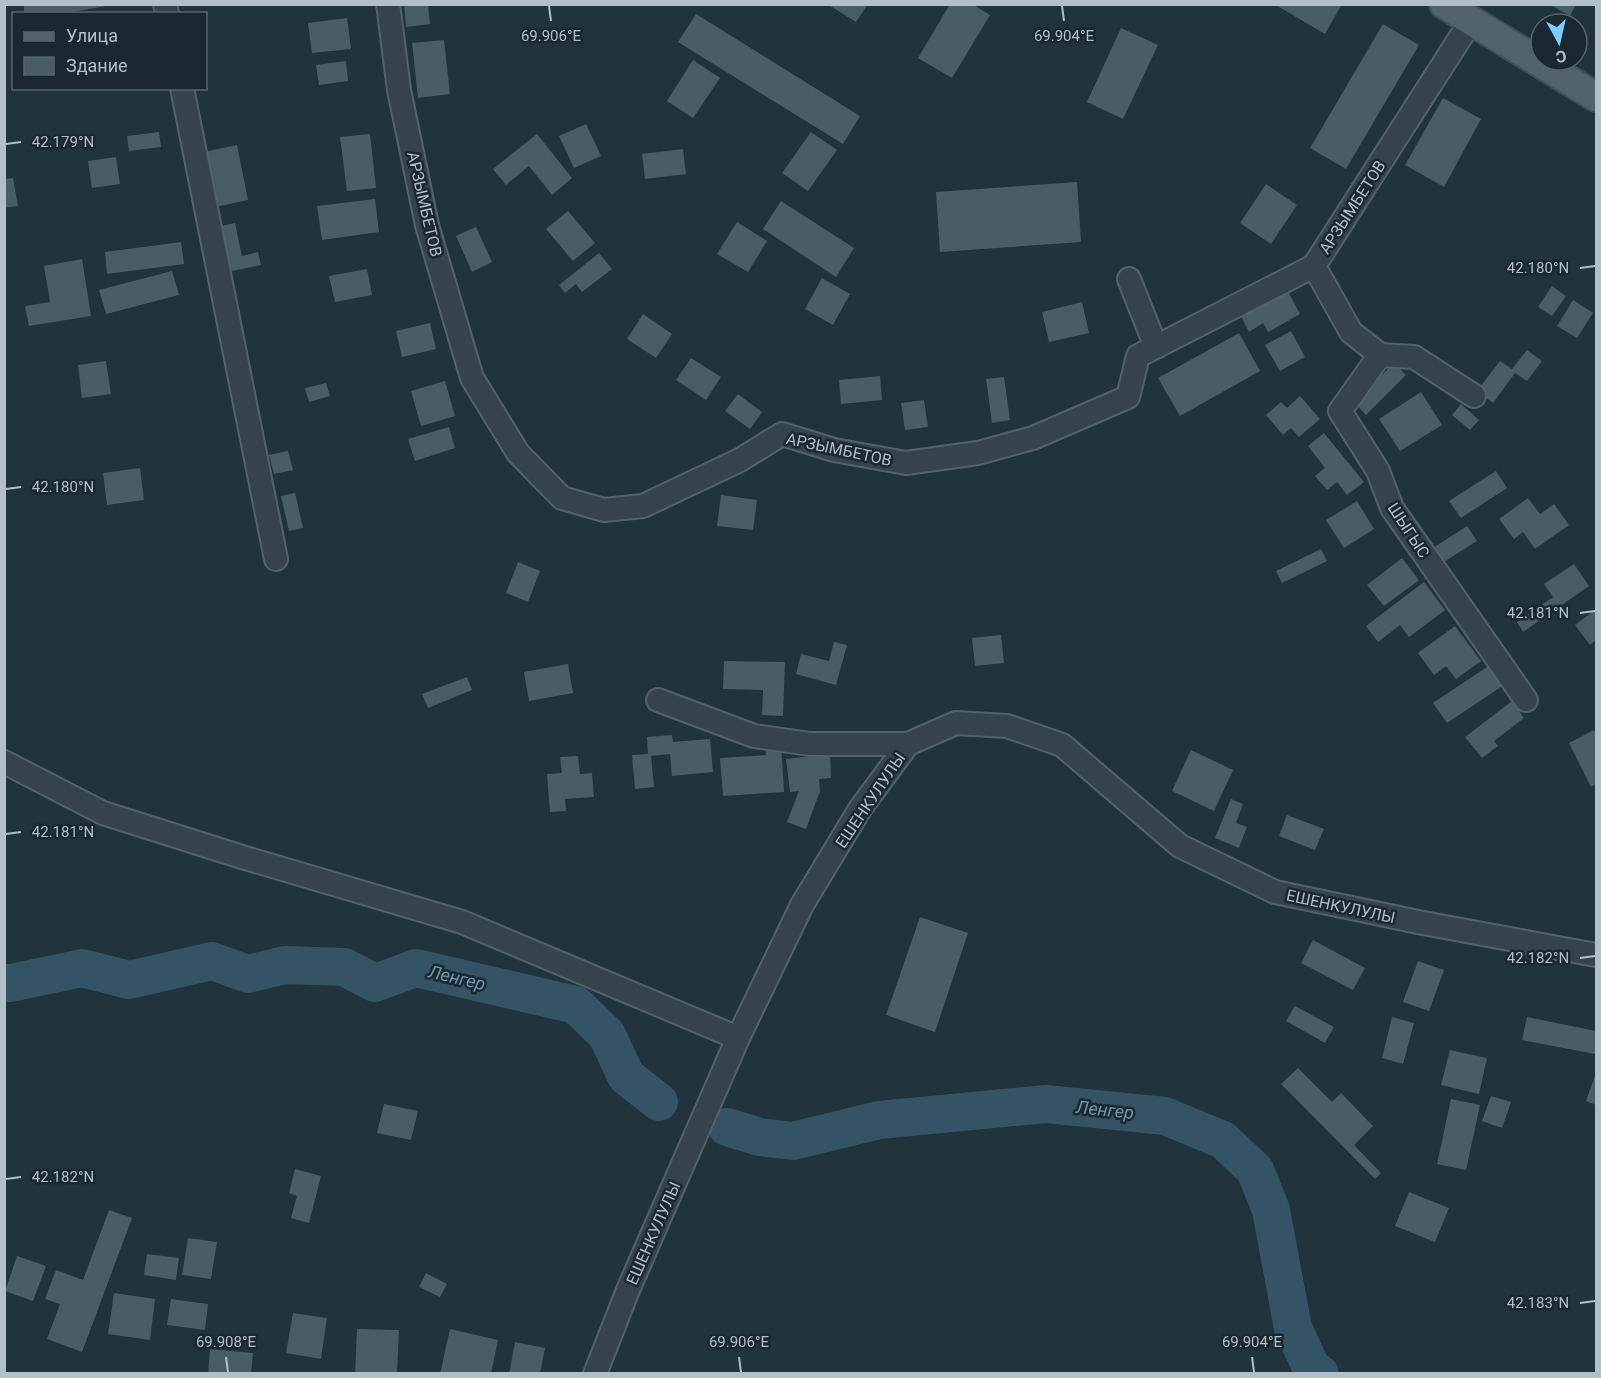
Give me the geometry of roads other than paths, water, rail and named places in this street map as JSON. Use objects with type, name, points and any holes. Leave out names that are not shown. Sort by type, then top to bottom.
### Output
[{"type":"main road","points":[[1444,4],[1596,97]]},
{"type":"street","name":"АРЗЫМБЕТОВ","points":[[388,4],[399,90],[427,225],[472,378],[518,453],[562,498],[604,510],[643,506],[740,460],[782,434],[834,450],[906,463],[978,453],[1034,438],[1128,397],[1138,356],[1314,266],[1471,21]]},
{"type":"street","points":[[182,90],[276,559]]},
{"type":"street","points":[[1314,266],[1351,332],[1380,355],[1414,357],[1474,396]]},
{"type":"street","points":[[1129,279],[1156,347]]},
{"type":"street","name":"ШЫГЫС","points":[[1380,355],[1340,411],[1378,471],[1392,508],[1526,700]]},
{"type":"street","points":[[658,700],[754,736],[810,744],[908,744]]},
{"type":"street","name":"ЕШЕНКУЛУЛЫ","points":[[595,1374],[627,1290],[738,1038],[802,905],[860,809],[908,744],[956,723],[1006,726],[1062,745],[1180,846],[1275,892],[1423,923],[1596,955]]},
{"type":"street","points":[[4,762],[103,813],[462,922],[738,1038]]},
{"type":"waterway","name":"Ленгер","points":[[4,983],[82,968],[129,980],[212,961],[248,974],[285,965],[344,967],[375,983],[416,968],[576,1005],[607,1035],[626,1076],[659,1102]]},
{"type":"waterway","name":"Ленгер","points":[[727,1127],[760,1137],[793,1141],[879,1120],[1046,1104],[1165,1116],[1223,1140],[1255,1170],[1271,1210],[1293,1328],[1311,1367],[1320,1374]]}]
